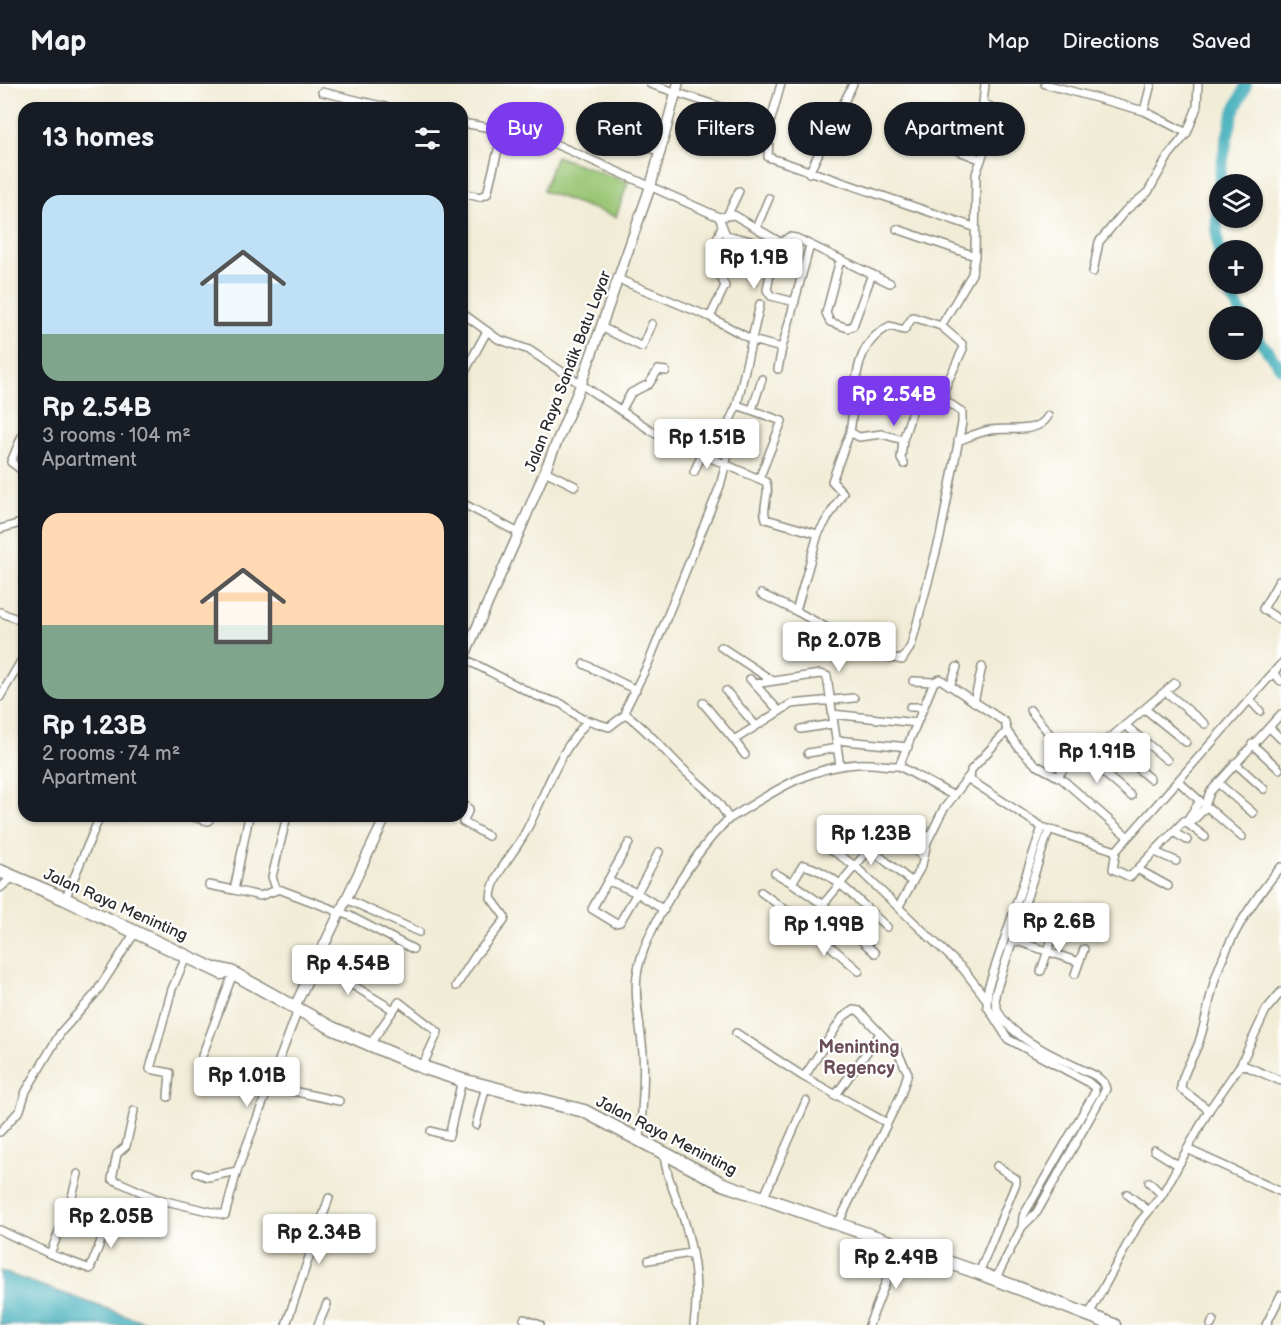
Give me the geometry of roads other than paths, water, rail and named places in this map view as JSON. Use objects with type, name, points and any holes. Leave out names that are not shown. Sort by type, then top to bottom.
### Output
[{"type":"highway","name":"Jalan Raya Meninting","points":[[0,871],[65,898],[218,969],[231,972],[267,990],[274,997]]},
{"type":"highway","name":"Jalan Raya Meninting","points":[[218,969],[231,979],[422,1067],[462,1080],[584,1111],[723,1184],[979,1274],[1114,1325]]},
{"type":"main road","name":"Jalan Raya Sandik Batu Layar","points":[[663,144],[677,88]]},
{"type":"main road","name":"Jalan Raya Sandik Batu Layar","points":[[468,648],[581,384],[660,156]]},
{"type":"main road","points":[[296,1009],[345,898],[383,822]]},
{"type":"street","points":[[650,84],[677,88],[714,102]]},
{"type":"street","points":[[776,102],[781,84]]},
{"type":"street","points":[[809,173],[853,84]]},
{"type":"street","points":[[941,326],[972,274],[975,256],[975,182],[980,159],[997,114],[983,103],[985,84]]},
{"type":"street","points":[[1045,84],[1144,111],[1187,133]]},
{"type":"street","points":[[1144,111],[1151,84]]},
{"type":"street","points":[[1093,272],[1098,243],[1125,211],[1148,192],[1169,155],[1187,133],[1197,107],[1198,84]]},
{"type":"street","points":[[322,92],[364,102]]},
{"type":"street","points":[[468,124],[486,127]]},
{"type":"street","points":[[564,147],[719,217],[734,215],[756,228],[777,245]]},
{"type":"street","points":[[468,194],[482,197],[488,192],[497,156]]},
{"type":"street","points":[[768,156],[809,173],[974,227]]},
{"type":"street","points":[[972,156],[980,159]]},
{"type":"street","points":[[715,244],[739,191]]},
{"type":"street","points":[[756,228],[769,198]]},
{"type":"street","points":[[719,217],[726,236],[777,245],[792,237],[890,283]]},
{"type":"street","points":[[897,229],[975,256]]},
{"type":"street","points":[[777,369],[810,244]]},
{"type":"street","points":[[777,245],[767,291],[771,296],[795,302]]},
{"type":"street","points":[[840,260],[826,313],[830,322],[848,328],[853,326],[872,274]]},
{"type":"street","points":[[710,317],[725,286],[720,275]]},
{"type":"street","points":[[618,279],[710,317],[752,340],[782,348]]},
{"type":"street","points":[[729,819],[712,793],[683,769],[662,745],[626,714],[626,708],[636,690],[727,465],[733,434],[730,422],[737,405],[760,304]]},
{"type":"street","points":[[468,317],[503,342],[529,350],[664,438],[768,484],[764,513],[767,520],[818,534]]},
{"type":"street","points":[[761,594],[851,641],[869,657],[884,656],[903,659],[911,646],[940,537],[962,412],[946,402],[944,390],[963,346],[941,326],[913,317],[904,330],[890,326],[872,337],[858,368],[853,388],[850,432],[832,481],[843,492],[818,534],[796,611]]},
{"type":"street","points":[[601,327],[642,347],[652,324]]},
{"type":"street","points":[[468,366],[487,331]]},
{"type":"street","points":[[621,411],[631,393],[649,384],[658,370],[666,371]]},
{"type":"street","points":[[752,410],[762,379]]},
{"type":"street","points":[[904,464],[901,459],[903,440],[921,387],[933,385],[944,390]]},
{"type":"street","points":[[737,405],[782,421],[759,479]]},
{"type":"street","points":[[958,441],[992,430],[1011,431],[1038,425],[1048,416]]},
{"type":"street","points":[[850,432],[859,436],[879,434],[903,440]]},
{"type":"street","points":[[18,445],[11,462],[18,467]]},
{"type":"street","points":[[694,472],[702,454]]},
{"type":"street","points":[[545,471],[574,486]]},
{"type":"street","points":[[468,506],[519,533]]},
{"type":"street","points":[[0,529],[18,524]]},
{"type":"street","points":[[1279,581],[1263,609],[1281,621]]},
{"type":"street","points":[[0,612],[18,620]]},
{"type":"street","points":[[722,647],[773,681]]},
{"type":"street","points":[[468,662],[537,696],[562,704],[588,721],[609,727],[626,714]]},
{"type":"street","points":[[584,663],[636,690]]},
{"type":"street","points":[[1281,664],[1127,836],[1116,850],[1113,866],[1116,872],[1130,877],[1138,870],[1184,821],[1189,820],[1205,805],[1208,795],[1218,783],[1281,714]]},
{"type":"street","points":[[0,697],[18,666]]},
{"type":"street","points":[[950,686],[957,666]]},
{"type":"street","points":[[974,702],[982,667]]},
{"type":"street","points":[[1273,673],[1281,681]]},
{"type":"street","points":[[779,711],[752,682],[825,674],[840,766]]},
{"type":"street","points":[[913,681],[934,682],[940,679],[1005,722],[1007,731],[1036,765],[1058,777],[1127,836]]},
{"type":"street","points":[[899,766],[934,682]]},
{"type":"street","points":[[1058,777],[1069,758],[1105,740],[1175,683]]},
{"type":"street","points":[[726,690],[756,726]]},
{"type":"street","points":[[1166,692],[1206,724]]},
{"type":"street","points":[[734,740],[791,704],[854,698]]},
{"type":"street","points":[[1250,700],[1260,711]]},
{"type":"street","points":[[703,703],[745,754]]},
{"type":"street","points":[[910,707],[924,706]]},
{"type":"street","points":[[1145,709],[1186,742]]},
{"type":"street","points":[[1030,710],[1069,758]]},
{"type":"street","points":[[832,714],[917,723]]},
{"type":"street","points":[[456,986],[479,950],[504,921],[505,917],[491,898],[496,879],[524,835],[560,756],[588,721]]},
{"type":"street","points":[[801,729],[833,724]]},
{"type":"street","points":[[1125,725],[1167,760]]},
{"type":"street","points":[[1269,727],[1281,739]]},
{"type":"street","points":[[899,906],[912,882],[927,842],[943,810],[1007,731]]},
{"type":"street","points":[[1105,740],[1150,779]]},
{"type":"street","points":[[808,753],[837,744],[908,747]]},
{"type":"street","points":[[1252,744],[1279,768]]},
{"type":"street","points":[[1079,752],[1131,796]]},
{"type":"street","points":[[640,1140],[644,1069],[637,977],[642,955],[664,910],[696,857],[729,819],[790,781],[806,774],[864,763],[899,766],[954,796]]},
{"type":"street","points":[[1235,763],[1264,789]]},
{"type":"street","points":[[969,776],[972,782],[1046,829],[1116,850]]},
{"type":"street","points":[[1178,781],[1200,801],[1189,820]]},
{"type":"street","points":[[1218,783],[1253,813]]},
{"type":"street","points":[[1205,805],[1242,837]]},
{"type":"street","points":[[1189,820],[1205,837]]},
{"type":"street","points":[[65,898],[97,822]]},
{"type":"street","points":[[234,890],[248,822]]},
{"type":"street","points":[[277,890],[272,877],[286,822]]},
{"type":"street","points":[[463,822],[488,836]]},
{"type":"street","points":[[840,825],[912,882]]},
{"type":"street","points":[[1022,1227],[1034,1216],[1103,1098],[1104,1083],[1096,1076],[1008,1039],[987,1006],[997,962],[1027,886],[1046,829]]},
{"type":"street","points":[[806,925],[838,884],[886,830],[896,834],[923,857]]},
{"type":"street","points":[[1173,832],[1187,840]]},
{"type":"street","points":[[629,843],[592,909],[615,923],[620,922],[659,852]]},
{"type":"street","points":[[826,846],[855,866],[899,906],[964,970],[987,1000]]},
{"type":"street","points":[[1155,852],[1176,861]]},
{"type":"street","points":[[792,883],[803,865],[812,867],[838,884],[887,927]]},
{"type":"street","points":[[1209,1110],[1184,1093],[1181,1089],[1181,1081],[1198,1045],[1215,980],[1231,938],[1255,898],[1281,867]]},
{"type":"street","points":[[1138,870],[1168,886]]},
{"type":"street","points":[[775,873],[822,904],[875,953]]},
{"type":"street","points":[[0,888],[13,876]]},
{"type":"street","points":[[609,881],[637,893],[664,910]]},
{"type":"street","points":[[209,885],[264,896],[277,890],[339,912],[412,949]]},
{"type":"street","points":[[995,1280],[1022,1227],[1026,1211],[1095,1088],[1039,1052],[1011,1030],[995,1003],[996,991],[1014,940],[1027,886]]},
{"type":"street","points":[[760,892],[806,925],[859,971]]},
{"type":"street","points":[[345,898],[419,932]]},
{"type":"street","points":[[1041,971],[1054,930]]},
{"type":"street","points":[[0,1132],[20,1110],[26,1090],[61,1032],[96,993],[136,931]]},
{"type":"street","points":[[1014,940],[1079,962]]},
{"type":"street","points":[[1075,974],[1084,949]]},
{"type":"street","points":[[168,1097],[170,1073],[150,1069],[166,1009],[187,955]]},
{"type":"street","points":[[997,962],[1005,965]]},
{"type":"street","points":[[316,963],[392,1009]]},
{"type":"street","points":[[202,1056],[231,979]]},
{"type":"street","points":[[1088,1316],[1139,1223],[1162,1195],[1209,1110],[1241,1064],[1266,1010],[1281,992]]},
{"type":"street","points":[[370,1044],[397,1002],[438,1032],[422,1067]]},
{"type":"street","points":[[134,1111],[126,1146],[117,1154],[112,1179],[157,1199],[225,1215],[237,1171],[296,1009]]},
{"type":"street","points":[[804,1077],[848,1012],[859,1011],[897,1051],[908,1073],[907,1082],[838,1224]]},
{"type":"street","points":[[736,1033],[804,1077],[887,1123]]},
{"type":"street","points":[[835,1095],[880,1034]]},
{"type":"street","points":[[1241,1064],[1281,1081]]},
{"type":"street","points":[[431,1131],[449,1136],[462,1080]]},
{"type":"street","points":[[269,1086],[339,1101]]},
{"type":"street","points":[[476,1125],[486,1086]]},
{"type":"street","points":[[763,1199],[806,1101]]},
{"type":"street","points":[[1063,1148],[1071,1152]]},
{"type":"street","points":[[1187,1149],[1281,1192]]},
{"type":"street","points":[[1154,1150],[1178,1165]]},
{"type":"street","points":[[664,1154],[665,1171],[684,1220],[690,1253],[696,1292],[694,1325]]},
{"type":"street","points":[[979,1274],[1016,1183],[1016,1179],[997,1166]]},
{"type":"street","points":[[197,1173],[208,1178],[237,1171]]},
{"type":"street","points":[[50,1254],[70,1204],[78,1174]]},
{"type":"street","points":[[1149,1182],[1162,1195]]},
{"type":"street","points":[[1127,1194],[1149,1211]]},
{"type":"street","points":[[286,1325],[329,1198]]},
{"type":"street","points":[[1026,1211],[1034,1216]]},
{"type":"street","points":[[0,1230],[50,1254],[90,1269],[109,1220]]},
{"type":"street","points":[[869,1325],[900,1246]]},
{"type":"street","points":[[649,1260],[690,1253]]},
{"type":"street","points":[[1266,1325],[1281,1294]]},
{"type":"street","points":[[318,1325],[327,1304]]},
{"type":"street","points":[[524,1319],[540,1325]]},
{"type":"water","points":[[0,1271],[153,1325],[0,1325]]},
{"type":"waterway","points":[[1218,240],[1218,189],[1224,153],[1232,118],[1246,84]]},
{"type":"waterway","points":[[1229,294],[1237,306]]},
{"type":"waterway","points":[[1263,345],[1281,368]]},
{"type":"district","name":"Meninting Regency","points":[[859,1057]]}]
